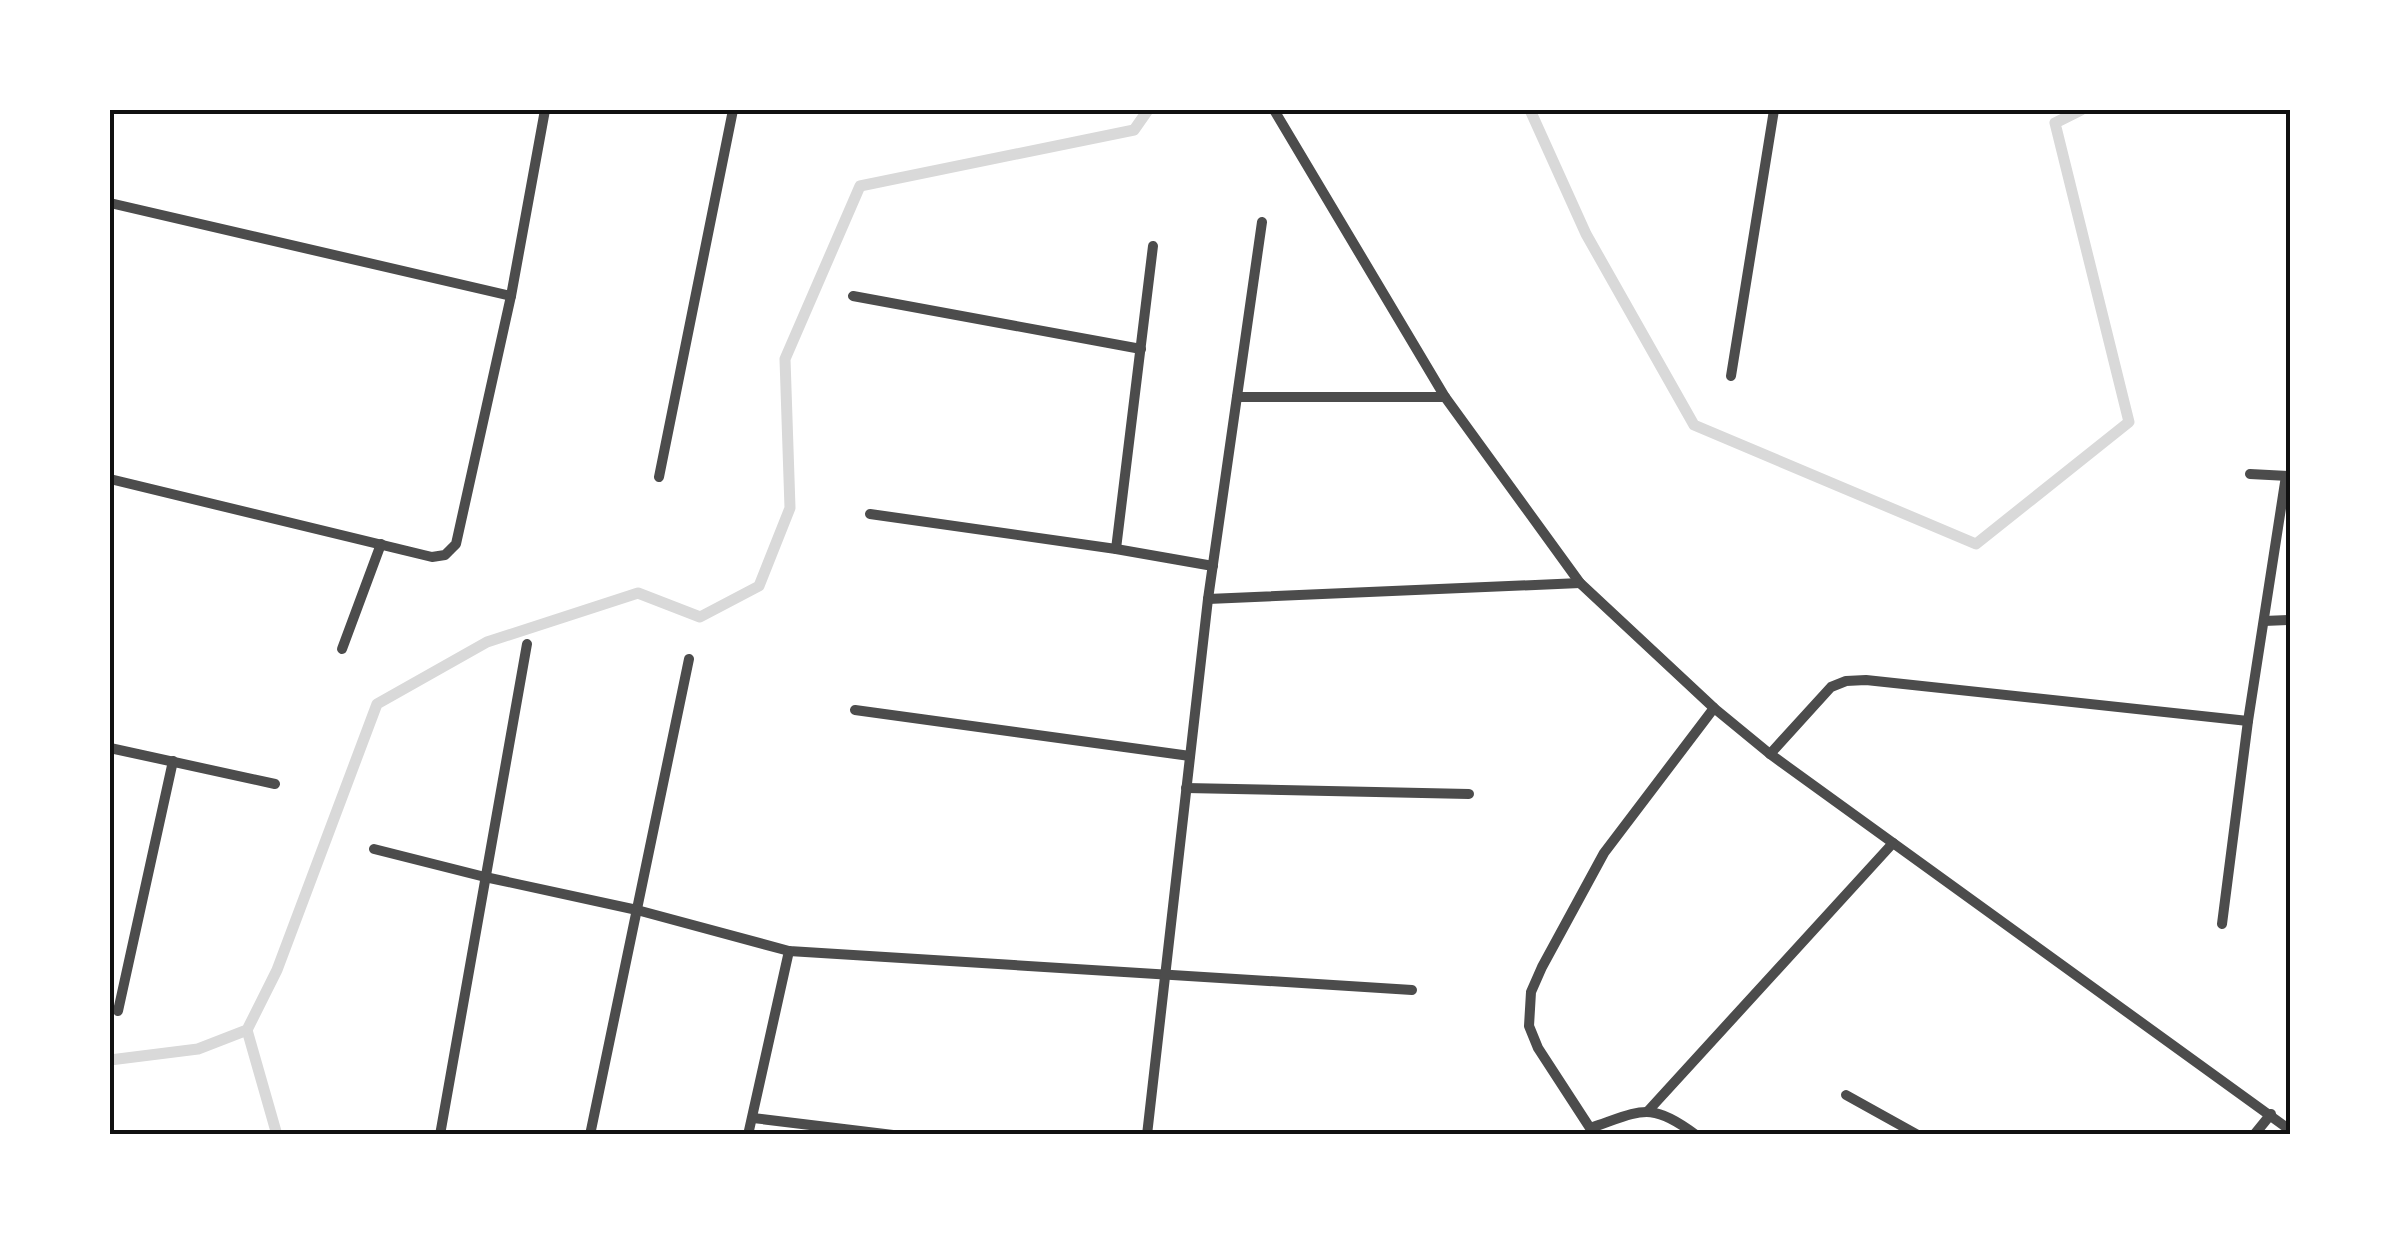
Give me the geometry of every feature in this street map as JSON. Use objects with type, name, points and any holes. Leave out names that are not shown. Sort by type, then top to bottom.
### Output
[{"type":"street","points":[[110,479],[432,557],[445,556],[456,544],[511,296],[545,110]]},
{"type":"street","points":[[659,477],[732,110]]},
{"type":"street","points":[[1274,110],[1445,397],[1580,583],[1714,708],[1770,754],[2290,1130]]},
{"type":"street","points":[[1731,376],[1774,110]]},
{"type":"street","points":[[110,203],[511,296]]},
{"type":"street","points":[[1147,1135],[1208,599],[1262,222]]},
{"type":"street","points":[[1116,549],[1153,246]]},
{"type":"street","points":[[853,296],[1141,349]]},
{"type":"street","points":[[1237,397],[1445,397]]},
{"type":"street","points":[[2222,924],[2248,721],[2288,476],[2250,474]]},
{"type":"street","points":[[870,514],[1213,566]]},
{"type":"street","points":[[342,649],[381,544]]},
{"type":"street","points":[[1208,599],[1580,583]]},
{"type":"street","points":[[2264,621],[2290,620]]},
{"type":"street","points":[[440,1135],[527,644]]},
{"type":"street","points":[[590,1135],[689,659]]},
{"type":"street","points":[[1770,754],[1831,687],[1846,681],[2248,721]]},
{"type":"street","points":[[1714,708],[1604,853],[1532,992],[1529,1026],[1538,1048],[1590,1128],[1648,1110],[1893,843]]},
{"type":"street","points":[[855,710],[1190,756]]},
{"type":"street","points":[[110,748],[275,784]]},
{"type":"street","points":[[118,1011],[174,762]]},
{"type":"street","points":[[1186,788],[1469,794]]},
{"type":"street","points":[[374,849],[638,910],[790,951],[1412,990]]},
{"type":"street","points":[[748,1135],[790,951]]},
{"type":"street","points":[[1846,1095],[1918,1135]]},
{"type":"street","points":[[1648,1110],[1672,1116],[1696,1135]]},
{"type":"street","points":[[2254,1135],[2271,1114]]},
{"type":"street","points":[[753,1118],[892,1135]]},
{"type":"waterway","points":[[110,1060],[198,1049],[247,1030],[277,970],[377,704],[487,642],[638,593],[700,617],[759,586],[790,508],[785,359],[860,186],[1134,130],[1148,110]]},
{"type":"waterway","points":[[1530,110],[1586,234],[1694,425],[1976,544],[2129,422],[2055,123],[2081,110]]},
{"type":"waterway","points":[[247,1030],[277,1135]]}]
